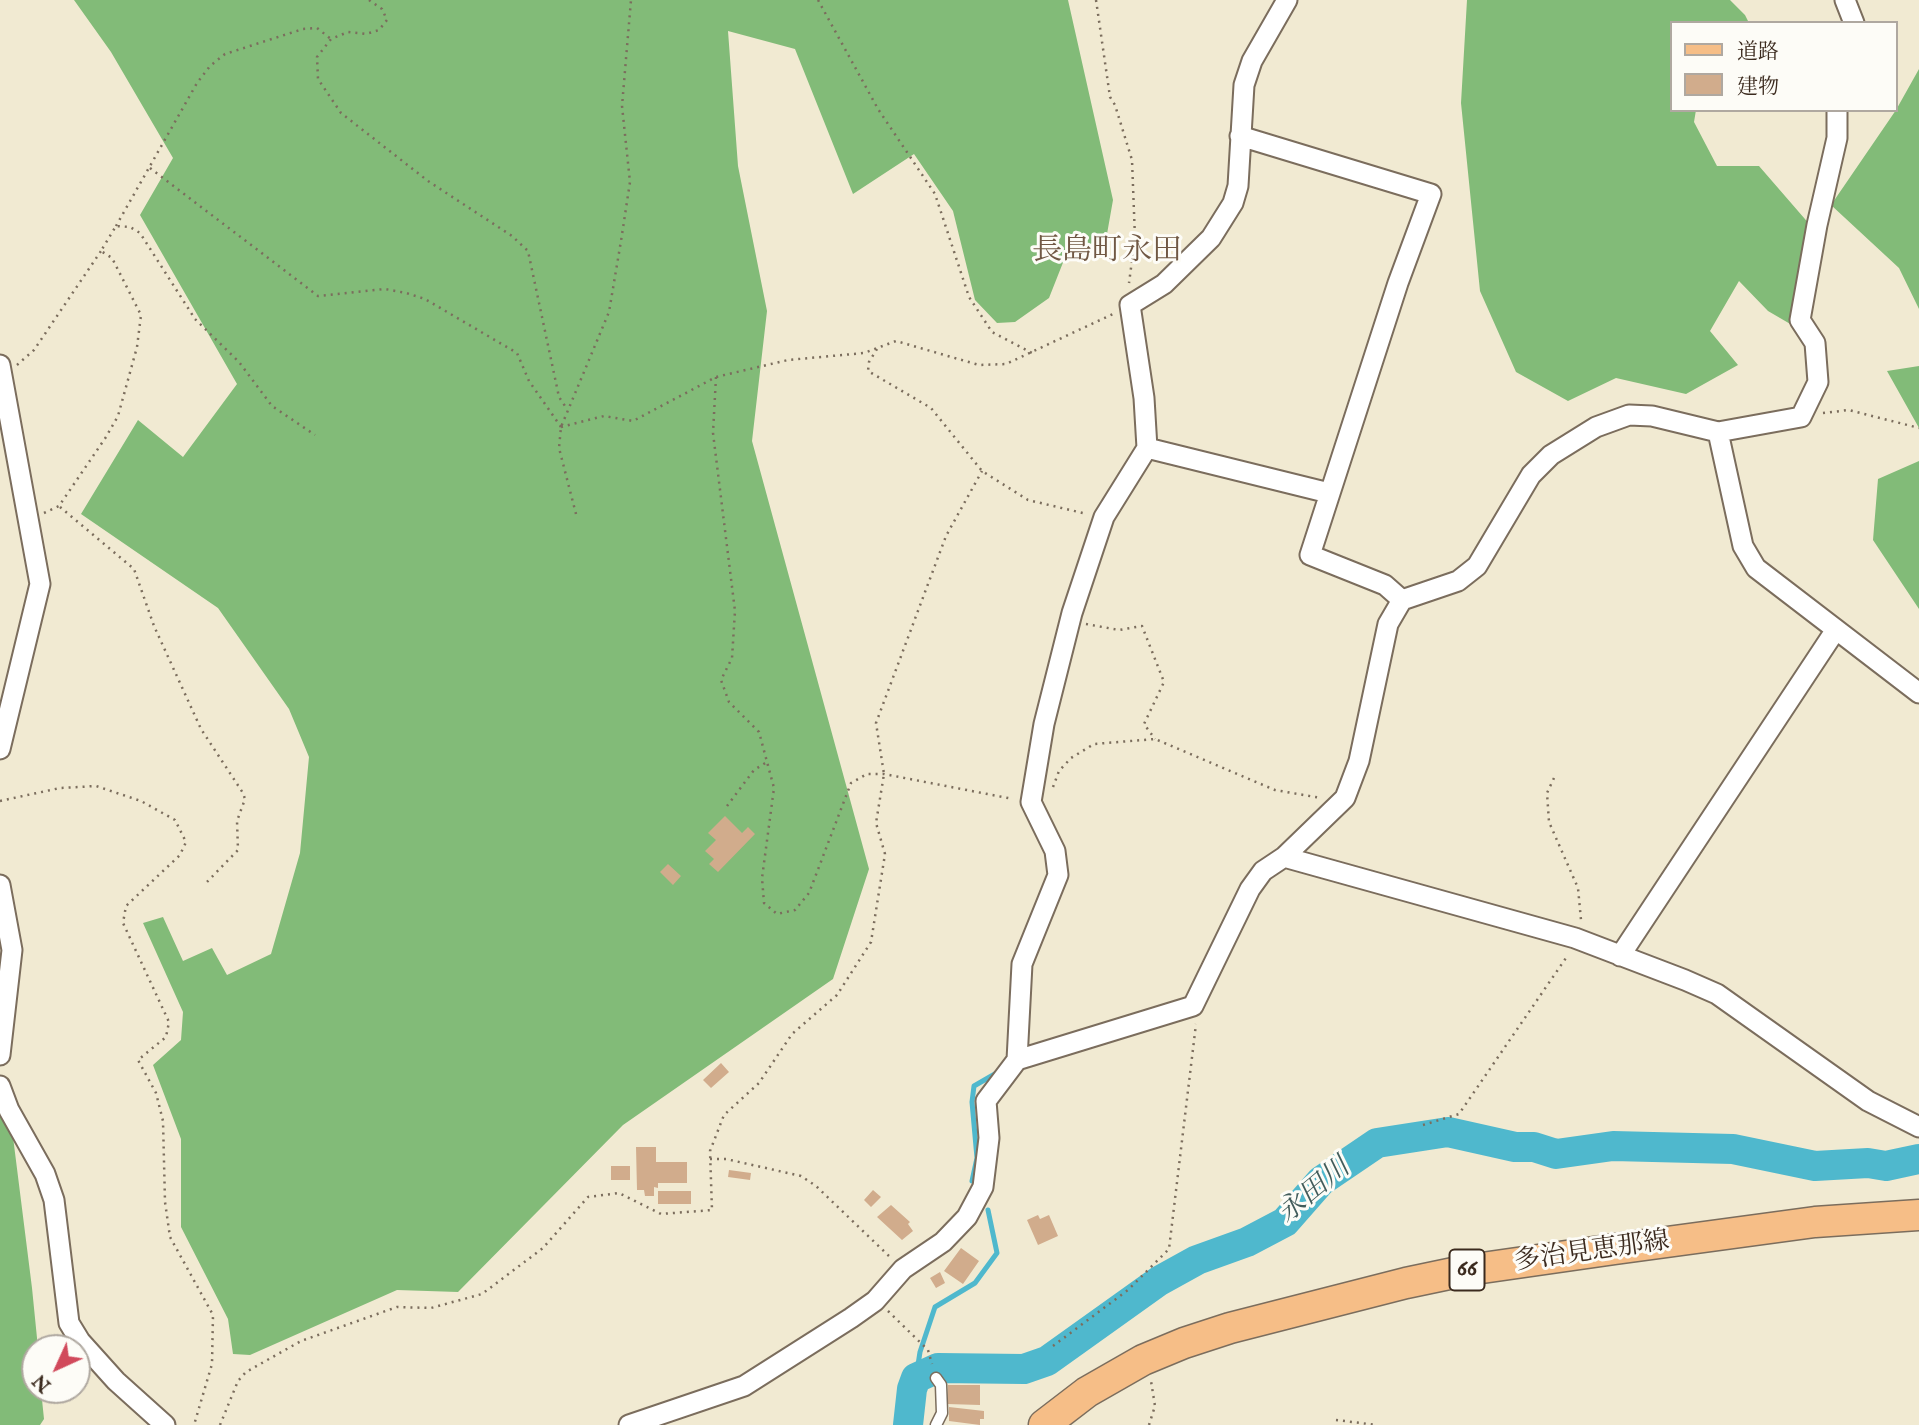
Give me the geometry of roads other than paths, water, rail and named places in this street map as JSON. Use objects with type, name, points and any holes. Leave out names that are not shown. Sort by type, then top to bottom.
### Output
[{"type":"main road","name":"多治見恵那線","points":[[1044,1425],[1087,1392],[1143,1360],[1230,1328],[1468,1270],[1815,1222],[1919,1215]]},
{"type":"street","points":[[629,1425],[655,1421],[727,1389],[744,1386],[851,1318],[876,1299],[903,1269],[943,1242],[967,1217],[984,1186],[989,1138],[986,1101],[1017,1060],[1022,964],[1058,875],[1055,851],[1032,797],[1044,724],[1070,621],[1104,517],[1147,448],[1144,398],[1130,305],[1164,285],[1211,238],[1233,203],[1238,186],[1244,85],[1252,61],[1287,0]]},
{"type":"street","points":[[1845,0],[1853,21]]},
{"type":"street","points":[[1017,1060],[1193,1006],[1250,889],[1263,871],[1284,857],[1345,798],[1359,761],[1388,624],[1402,600],[1458,581],[1477,566],[1531,475],[1551,455],[1596,427],[1629,415],[1652,416],[1718,432],[1801,417],[1818,382],[1815,343],[1800,320],[1817,225],[1838,138],[1837,112]]},
{"type":"street","points":[[1240,136],[1431,194],[1310,555],[1385,585],[1402,600]]},
{"type":"street","points":[[0,749],[40,584],[1,369]]},
{"type":"street","points":[[1718,432],[1749,559],[1772,583],[1919,693]]},
{"type":"street","points":[[1147,448],[1329,493]]},
{"type":"street","points":[[1620,957],[1835,631]]},
{"type":"street","points":[[1284,857],[1578,940],[1717,994],[1858,1094],[1919,1127]]},
{"type":"street","points":[[0,885],[12,950],[0,1055]]},
{"type":"street","points":[[0,1086],[9,1110],[45,1174],[54,1200],[69,1323],[80,1341],[116,1381],[165,1425]]},
{"type":"lane","points":[[936,1378],[941,1385],[942,1413],[936,1425]]},
{"type":"waterway","points":[[972,1181],[977,1158],[972,1102],[974,1086],[1000,1071]]},
{"type":"waterway","name":"永田川","points":[[908,1425],[916,1378],[938,1368],[1024,1369],[1047,1361],[1159,1281],[1197,1260],[1247,1242],[1285,1222],[1321,1181],[1377,1143],[1448,1132],[1515,1147],[1534,1147],[1556,1154],[1613,1146],[1733,1149],[1815,1166],[1868,1163],[1886,1166],[1919,1159]]},
{"type":"waterway","points":[[916,1378],[920,1352],[935,1307],[975,1283],[997,1253],[988,1210]]},
{"type":"district","name":"長島町永田","points":[[1107,253]]}]
